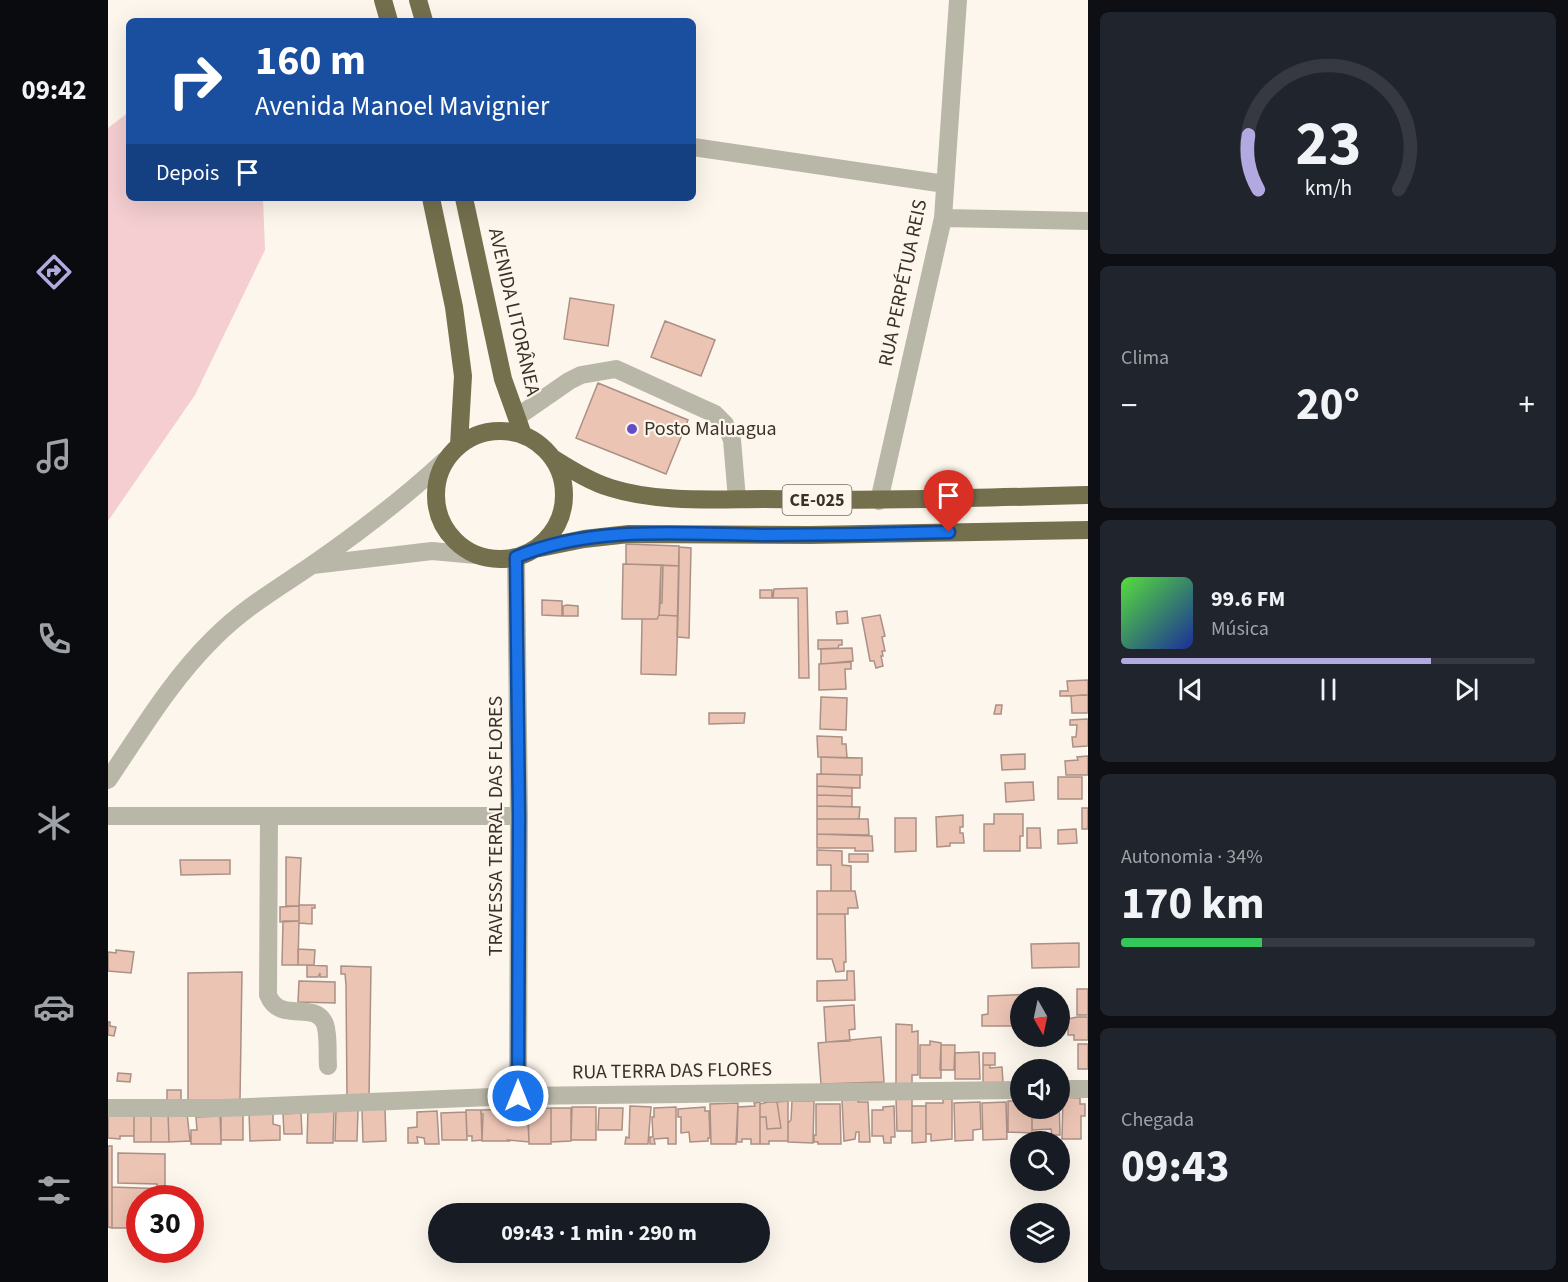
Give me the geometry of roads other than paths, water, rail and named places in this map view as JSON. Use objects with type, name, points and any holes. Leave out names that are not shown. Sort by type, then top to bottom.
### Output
[{"type":"highway","points":[[383,0],[388,18]]},
{"type":"highway","points":[[418,0],[423,18]]},
{"type":"highway","points":[[432,201],[454,307],[463,376],[459,445]]},
{"type":"highway","name":"AVENIDA LITORÂNEA","points":[[465,201],[503,379],[523,435]]},
{"type":"highway","points":[[501,430],[523,435],[541,444],[554,459],[563,478],[565,498],[560,518],[550,535],[535,549],[516,557],[496,559],[476,555],[457,543],[443,526],[436,504],[436,482],[444,461],[459,445],[479,434],[501,430]]},
{"type":"highway","name":"CE-025","points":[[554,459],[582,476],[611,488],[644,495],[879,501],[1088,495]]},
{"type":"highway","name":"CE-025","points":[[535,549],[584,539],[629,534],[810,535],[1088,530]]},
{"type":"street","name":"RUA PERPÉTUA REIS","points":[[879,501],[943,218],[958,0]]},
{"type":"street","points":[[696,147],[945,184]]},
{"type":"street","points":[[943,218],[1088,221]]},
{"type":"street","points":[[517,417],[581,375],[616,369],[715,414],[725,424],[732,440],[737,499]]},
{"type":"street","points":[[108,780],[166,693],[214,638],[262,596],[311,565],[407,495],[444,461]]},
{"type":"street","points":[[311,565],[432,550],[476,555]]},
{"type":"street","name":"TRAVESSA TERRAL DAS FLORES","points":[[516,557],[519,816],[518,1096]]},
{"type":"street","points":[[108,816],[519,816]]},
{"type":"street","points":[[269,816],[268,995],[272,1004],[280,1010],[314,1012],[321,1017],[326,1027],[328,1066]]},
{"type":"street","points":[[1070,1089],[1088,1089]]},
{"type":"street","name":"RUA TERRA DAS FLORES","points":[[108,1108],[223,1108],[518,1096],[1010,1090]]},
{"type":"place","name":"Posto Maluagua","points":[[632,429]]}]
